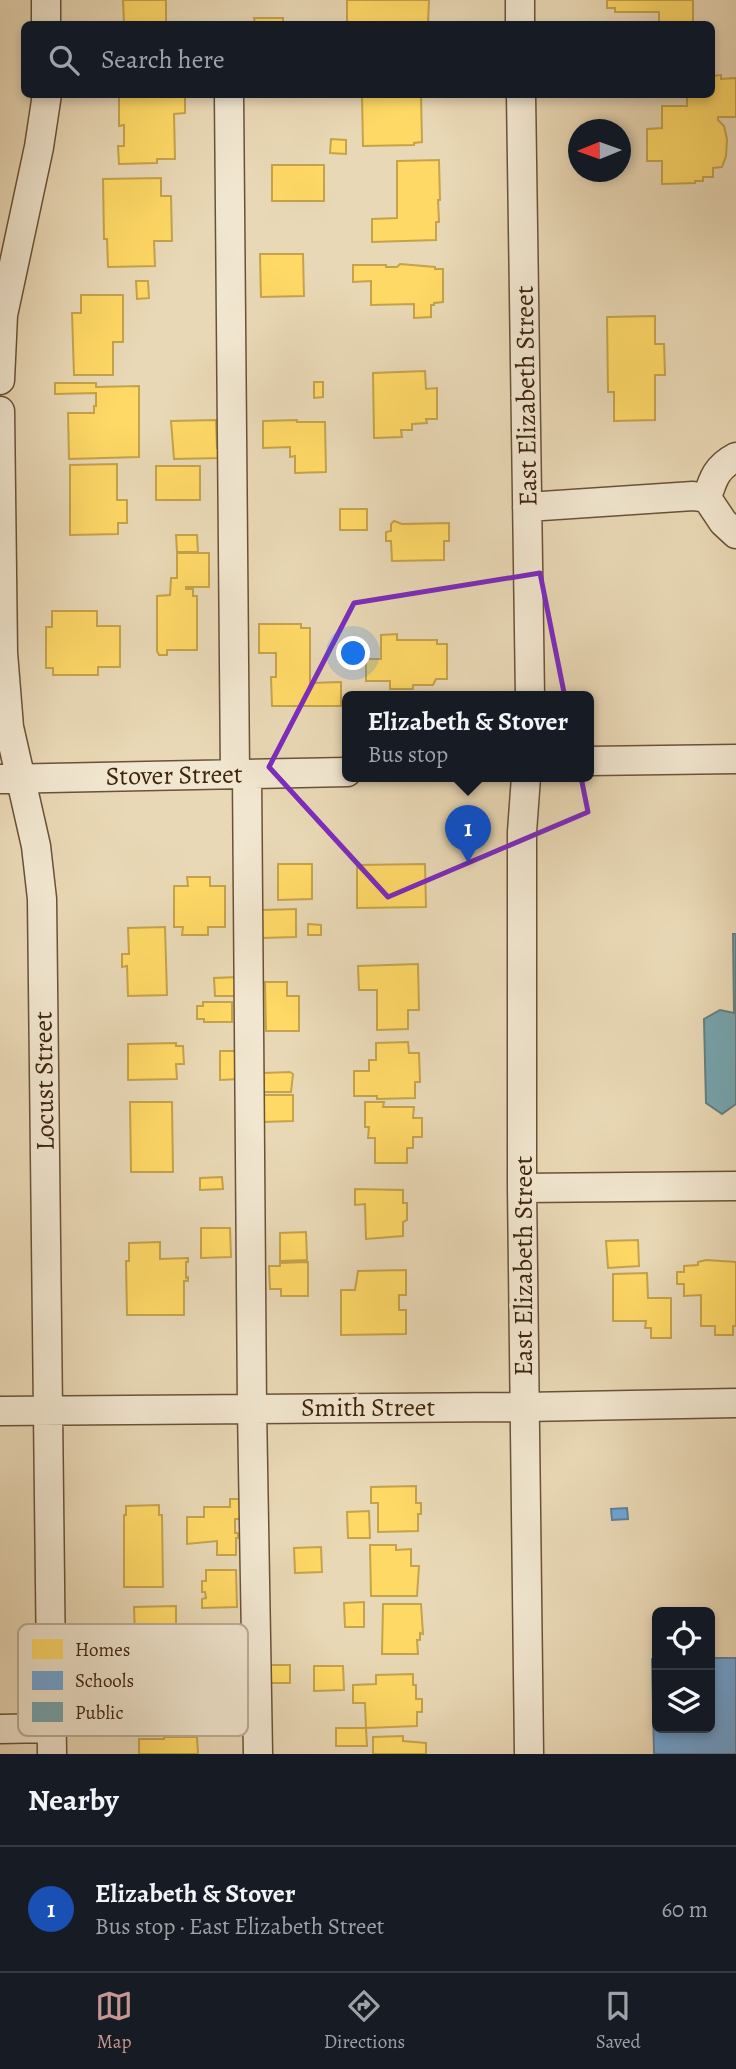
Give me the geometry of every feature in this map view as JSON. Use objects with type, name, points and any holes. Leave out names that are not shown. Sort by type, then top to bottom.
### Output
[{"type":"street","points":[[46,0],[46,21]]},
{"type":"street","points":[[520,0],[520,21]]},
{"type":"street","points":[[0,380],[11,222],[40,147],[46,98]]},
{"type":"street","points":[[229,98],[258,1754]]},
{"type":"street","name":"East Elizabeth Street","points":[[521,98],[530,691]]},
{"type":"street","name":"Locust Street","points":[[0,411],[3,653],[10,779],[36,846],[42,900],[50,1624]]},
{"type":"street","points":[[736,457],[723,464],[715,474],[707,498],[717,515],[736,534]]},
{"type":"street","points":[[527,507],[693,496],[707,498]]},
{"type":"street","points":[[594,761],[736,759]]},
{"type":"street","name":"Stover Street","points":[[10,779],[342,772]]},
{"type":"street","name":"East Elizabeth Street","points":[[526,782],[522,832],[522,1188],[529,1754]]},
{"type":"street","points":[[522,1188],[736,1186]]},
{"type":"street","name":"Smith Street","points":[[0,1411],[736,1403]]},
{"type":"street","points":[[0,1729],[18,1733]]},
{"type":"street","points":[[30,1736],[51,1741]]},
{"type":"highlighted area","points":[[540,573],[588,812],[388,897],[269,767],[354,603]]},
{"type":"building: Homes","points":[[123,0],[166,0],[166,21],[124,21]]},
{"type":"building: Homes","points":[[347,0],[429,0],[428,21],[347,21]]},
{"type":"building: Homes","points":[[607,0],[693,0],[693,21],[659,21],[659,12],[615,12],[615,8],[607,8]]},
{"type":"building: Homes","points":[[254,18],[283,18],[283,21],[254,21]]},
{"type":"building: Homes","points":[[721,75],[721,79],[736,78],[736,117],[718,117],[724,126],[727,139],[722,167],[713,168],[713,177],[703,177],[703,181],[662,184],[662,161],[647,161],[647,129],[662,128],[662,106],[687,106],[687,98],[715,98],[715,76]]},
{"type":"building: Homes","points":[[119,98],[185,98],[185,113],[174,114],[175,159],[157,159],[157,163],[119,164],[118,146],[124,146],[124,125],[119,126]]},
{"type":"building: Homes","points":[[362,98],[421,98],[422,142],[414,145],[363,146]]},
{"type":"building: Homes","points":[[331,139],[346,140],[346,154],[330,153]]},
{"type":"building: Homes","points":[[439,160],[440,200],[436,240],[372,242],[372,219],[397,218],[397,161]]},
{"type":"building: Homes","points":[[272,165],[324,165],[324,201],[272,201]]},
{"type":"building: Homes","points":[[161,178],[161,196],[171,196],[172,241],[154,241],[155,266],[108,267],[107,239],[104,239],[103,179]]},
{"type":"building: Homes","points":[[260,254],[303,254],[304,296],[261,297]]},
{"type":"building: Homes","points":[[400,264],[443,269],[443,302],[431,305],[431,317],[414,318],[414,304],[371,305],[371,281],[353,282],[353,265],[397,267]]},
{"type":"building: Homes","points":[[136,281],[148,281],[149,298],[137,299]]},
{"type":"building: Homes","points":[[81,295],[123,295],[123,342],[113,342],[113,375],[74,375],[72,313],[81,313]]},
{"type":"building: Homes","points":[[655,316],[655,344],[664,344],[665,375],[655,375],[655,420],[614,421],[614,392],[608,392],[607,317]]},
{"type":"building: Homes","points":[[425,371],[426,389],[437,388],[437,419],[426,419],[427,423],[412,424],[412,430],[401,430],[402,437],[374,438],[373,373]]},
{"type":"building: Homes","points":[[314,382],[323,382],[323,397],[314,398]]},
{"type":"building: Homes","points":[[55,383],[96,383],[96,387],[139,386],[139,457],[69,459],[68,413],[94,413],[96,393],[55,394]]},
{"type":"building: Homes","points":[[216,420],[220,458],[174,459],[171,421]]},
{"type":"building: Homes","points":[[263,421],[325,422],[326,472],[295,473],[295,456],[290,457],[290,447],[263,448]]},
{"type":"building: Homes","points":[[117,464],[117,500],[127,500],[127,523],[118,523],[118,534],[70,535],[70,465]]},
{"type":"building: Homes","points":[[156,466],[200,466],[200,500],[156,500]]},
{"type":"building: Homes","points":[[340,509],[367,509],[367,530],[340,530]]},
{"type":"building: Homes","points":[[394,521],[402,524],[449,523],[449,541],[444,541],[444,560],[392,561],[391,541],[386,541],[386,532],[391,531]]},
{"type":"building: Homes","points":[[176,535],[197,535],[198,552],[177,552]]},
{"type":"building: Homes","points":[[177,553],[209,553],[209,587],[186,587],[193,589],[193,596],[197,596],[197,650],[167,650],[167,655],[159,655],[157,596],[170,595],[171,578],[177,578]]},
{"type":"building: Homes","points":[[52,611],[97,611],[97,626],[120,626],[120,667],[98,667],[98,675],[53,675],[53,668],[46,668],[46,627],[52,627]]},
{"type":"building: Homes","points":[[259,624],[301,624],[301,628],[310,628],[310,683],[341,682],[341,706],[272,706],[271,677],[276,677],[276,653],[259,653]]},
{"type":"building: Homes","points":[[397,634],[397,640],[437,640],[437,644],[447,644],[447,679],[436,679],[433,685],[413,685],[413,689],[390,689],[390,681],[366,681],[366,659],[381,659],[381,635]]},
{"type":"building: Homes","points":[[278,864],[312,864],[312,899],[278,900]]},
{"type":"building: Homes","points":[[425,864],[426,907],[357,908],[357,865]]},
{"type":"building: Homes","points":[[187,877],[210,877],[210,886],[225,886],[225,927],[208,927],[208,935],[182,935],[183,927],[174,927],[174,886],[188,886]]},
{"type":"building: Homes","points":[[296,909],[296,937],[262,938],[262,910]]},
{"type":"building: Homes","points":[[308,924],[321,925],[321,935],[308,935]]},
{"type":"building: Homes","points":[[165,927],[167,995],[128,996],[127,966],[122,967],[122,954],[129,954],[128,928]]},
{"type":"building: Homes","points":[[418,964],[419,1010],[408,1010],[408,1029],[377,1030],[377,990],[359,990],[358,966]]},
{"type":"building: Homes","points":[[238,977],[238,996],[215,996],[214,978]]},
{"type":"building: Homes","points":[[265,982],[287,982],[287,996],[299,996],[299,1031],[266,1031]]},
{"type":"building: Homes","points":[[203,1002],[232,1002],[232,1022],[204,1022],[204,1019],[197,1019],[197,1006],[203,1006]]},
{"type":"building: Homes","points":[[408,1042],[409,1053],[419,1053],[420,1082],[415,1082],[415,1098],[377,1099],[377,1096],[354,1096],[354,1071],[369,1071],[369,1060],[376,1060],[376,1043]]},
{"type":"building: Homes","points":[[176,1043],[176,1046],[183,1046],[184,1064],[176,1064],[177,1079],[128,1080],[128,1044]]},
{"type":"building: Homes","points":[[220,1051],[238,1051],[239,1079],[220,1080]]},
{"type":"building: Homes","points":[[263,1073],[293,1074],[291,1092],[263,1092]]},
{"type":"building: Homes","points":[[263,1095],[293,1095],[293,1121],[263,1122]]},
{"type":"building: Homes","points":[[130,1102],[172,1102],[173,1172],[131,1172]]},
{"type":"building: Homes","points":[[365,1102],[384,1102],[383,1107],[414,1107],[413,1118],[422,1118],[422,1137],[413,1137],[413,1148],[407,1148],[407,1163],[375,1163],[375,1138],[368,1138],[369,1127],[365,1127]]},
{"type":"building: Homes","points":[[222,1177],[223,1189],[200,1190],[200,1178]]},
{"type":"building: Homes","points":[[355,1189],[403,1190],[403,1203],[407,1203],[407,1220],[403,1222],[403,1236],[366,1239],[365,1204],[355,1205]]},
{"type":"building: Homes","points":[[201,1228],[230,1228],[231,1257],[201,1258]]},
{"type":"building: Homes","points":[[306,1232],[307,1260],[280,1261],[280,1233]]},
{"type":"building: Homes","points":[[638,1240],[639,1266],[608,1268],[606,1241]]},
{"type":"building: Homes","points":[[160,1242],[160,1259],[188,1258],[188,1281],[184,1281],[184,1315],[127,1315],[126,1261],[129,1261],[129,1243]]},
{"type":"building: Homes","points":[[308,1262],[308,1296],[281,1296],[281,1289],[270,1289],[269,1266]]},
{"type":"building: Homes","points":[[698,1262],[736,1262],[736,1326],[733,1326],[733,1335],[715,1335],[715,1326],[701,1326],[701,1295],[684,1296],[684,1284],[677,1284],[677,1272],[684,1272],[684,1266],[698,1265]]},
{"type":"building: Homes","points":[[406,1270],[406,1295],[399,1295],[399,1310],[406,1310],[406,1334],[341,1335],[341,1290],[355,1290],[358,1271]]},
{"type":"building: Homes","points":[[647,1273],[648,1298],[671,1298],[671,1338],[651,1338],[651,1328],[645,1328],[646,1321],[613,1321],[613,1274]]},
{"type":"building: Homes","points":[[416,1486],[416,1503],[421,1503],[418,1531],[378,1532],[378,1503],[371,1503],[371,1487]]},
{"type":"building: Homes","points":[[230,1499],[245,1499],[245,1519],[235,1519],[235,1533],[238,1533],[236,1555],[217,1555],[217,1541],[187,1544],[187,1517],[204,1517],[204,1507],[230,1507]]},
{"type":"building: Homes","points":[[159,1505],[159,1515],[162,1515],[163,1587],[124,1587],[126,1506]]},
{"type":"building: Homes","points":[[369,1511],[370,1538],[348,1538],[347,1512]]},
{"type":"building: Homes","points":[[370,1545],[396,1545],[396,1550],[411,1549],[411,1566],[419,1566],[417,1596],[371,1596]]},
{"type":"building: Homes","points":[[321,1547],[322,1572],[295,1573],[294,1548]]},
{"type":"building: Homes","points":[[206,1570],[236,1570],[237,1607],[202,1608],[202,1599],[206,1598],[205,1592],[202,1592],[202,1581],[206,1581]]},
{"type":"building: Homes","points":[[364,1602],[364,1627],[345,1627],[344,1603]]},
{"type":"building: Homes","points":[[383,1604],[421,1604],[423,1634],[420,1633],[420,1640],[417,1640],[418,1654],[382,1654]]},
{"type":"building: Homes","points":[[176,1606],[176,1624],[135,1624],[134,1607]]},
{"type":"building: Homes","points":[[271,1665],[290,1665],[290,1683],[271,1683]]},
{"type":"building: Homes","points":[[314,1666],[343,1666],[344,1690],[314,1691]]},
{"type":"building: Homes","points":[[413,1674],[416,1699],[422,1699],[422,1712],[417,1712],[417,1726],[366,1728],[365,1703],[353,1703],[353,1685],[376,1684],[376,1675]]},
{"type":"building: Homes","points":[[336,1728],[366,1728],[367,1746],[336,1746]]},
{"type":"building: Homes","points":[[403,1736],[403,1741],[426,1743],[426,1754],[373,1754],[373,1737]]},
{"type":"building: Homes","points":[[197,1737],[198,1754],[139,1754],[139,1739]]},
{"type":"building: Schools","points":[[627,1508],[628,1519],[612,1520],[611,1509]]},
{"type":"building: Schools","points":[[715,1658],[736,1658],[736,1754],[654,1754],[654,1733],[715,1733]]},
{"type":"building: Public","points":[[733,934],[736,934],[736,1104],[722,1114],[706,1103],[704,1019],[720,1010],[734,1013]]},
{"type":"place","name":"Elizabeth & Stover","points":[[468,863]]}]
